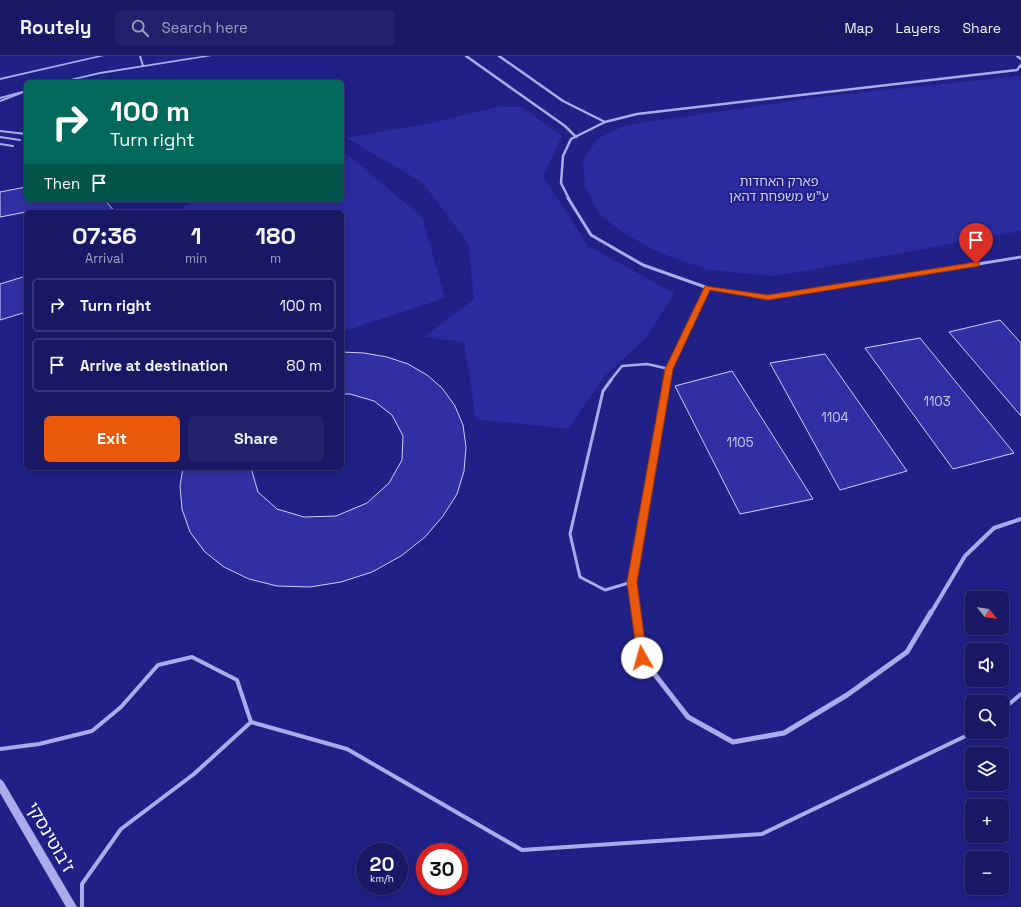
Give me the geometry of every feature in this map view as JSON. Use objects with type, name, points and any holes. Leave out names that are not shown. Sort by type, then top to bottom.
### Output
[{"type":"street","points":[[0,79],[102,56]]},
{"type":"street","points":[[70,80],[142,66],[210,56]]},
{"type":"street","points":[[466,56],[565,126],[576,136]]},
{"type":"street","points":[[499,56],[574,108],[605,122]]},
{"type":"street","points":[[1017,56],[1021,59]]},
{"type":"street","points":[[1021,65],[1016,70],[1004,72],[912,81],[645,113],[605,122],[571,139],[563,156],[562,183],[572,206],[591,235],[643,265],[708,288],[768,298],[1021,257]]},
{"type":"street","points":[[0,98],[24,92]]},
{"type":"street","points":[[708,288],[669,369],[632,582],[642,658],[688,717],[733,742],[784,733],[847,695],[907,652],[965,556],[994,528],[1021,519]]},
{"type":"street","name":"ז'בוטינסקי","points":[[0,784],[72,907]]},
{"type":"lane","points":[[140,56],[142,66]]},
{"type":"lane","points":[[0,101],[24,92]]},
{"type":"lane","points":[[0,131],[24,134]]},
{"type":"lane","points":[[0,137],[20,140]]},
{"type":"lane","points":[[0,144],[13,146]]},
{"type":"lane","points":[[632,582],[605,590],[580,577],[570,534],[603,391],[622,366],[646,364],[669,369]]},
{"type":"lane","points":[[0,749],[39,744],[92,731],[121,707],[158,665],[192,658],[237,680],[251,722]]},
{"type":"lane","points":[[1009,704],[1021,694]]},
{"type":"lane","points":[[251,722],[347,749],[522,850],[762,834],[965,736]]},
{"type":"lane","points":[[82,907],[82,884],[121,829],[194,774],[251,722]]},
{"type":"green space","name":"פארק האחדות ע\"ש משפחת דהאן","points":[[1021,76],[1021,231],[776,276],[709,270],[660,253],[627,235],[599,214],[585,186],[583,162],[597,139],[626,125],[836,95]]},
{"type":"green space","points":[[497,107],[522,107],[562,136],[543,176],[588,246],[674,293],[647,337],[604,377],[568,429],[476,419],[464,342],[424,337],[474,299],[468,243],[423,183],[347,138],[436,122]]},
{"type":"green space","points":[[344,152],[422,217],[445,298],[344,331],[344,210],[179,210],[192,202],[344,202]]},
{"type":"building","points":[[24,187],[24,202],[107,202],[113,210],[24,210],[24,212],[0,217],[0,192]]},
{"type":"building","points":[[24,277],[24,313],[0,320],[0,284]]},
{"type":"building","points":[[1000,320],[1021,343],[1021,416],[949,332]]},
{"type":"building","points":[[920,338],[1014,453],[953,469],[865,348]]},
{"type":"building","points":[[344,352],[364,353],[387,357],[408,364],[427,375],[442,388],[455,406],[463,425],[466,447],[464,471],[457,494],[443,516],[425,537],[401,556],[372,572],[341,582],[310,587],[277,586],[249,579],[224,567],[205,552],[190,532],[182,509],[180,486],[183,470],[252,470],[258,492],[277,509],[304,517],[336,516],[367,503],[389,483],[402,460],[403,436],[392,415],[374,401],[350,394],[344,394]]},
{"type":"building","points":[[825,354],[907,471],[840,490],[770,363]]},
{"type":"building","points":[[732,371],[813,499],[740,514],[675,386]]},
{"type":"route","points":[[642,658],[632,582],[669,369],[708,288],[768,298],[976,264]]}]
